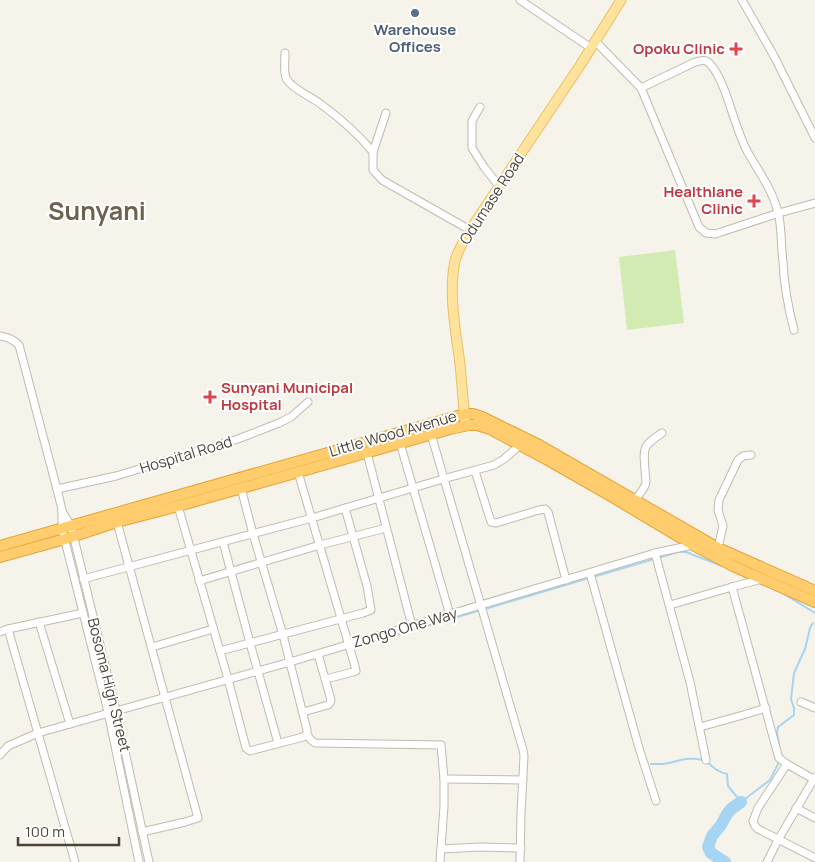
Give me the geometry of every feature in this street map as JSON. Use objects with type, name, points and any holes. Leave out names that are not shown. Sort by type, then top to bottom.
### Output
[{"type":"highway","name":"Little Wood Avenue","points":[[0,557],[68,532],[211,485],[465,414],[473,414],[482,416],[539,445],[718,548],[815,591]]},
{"type":"highway","name":"Little Wood Avenue","points":[[0,546],[117,522],[431,434],[466,425],[477,425],[490,429],[546,459],[693,545],[733,566],[815,602]]},
{"type":"highway","points":[[211,485],[213,496]]},
{"type":"highway","points":[[189,492],[192,502]]},
{"type":"main road","name":"Odumase Road","points":[[466,425],[454,319],[453,277],[455,260],[470,230],[621,0]]},
{"type":"street","points":[[520,0],[593,44],[641,88],[700,227],[706,233],[714,234],[815,204]]},
{"type":"street","points":[[742,0],[774,56],[815,138]]},
{"type":"street","points":[[285,53],[285,76],[288,82],[341,119],[373,152]]},
{"type":"street","points":[[641,88],[693,63],[705,60],[716,70],[738,132],[763,176],[779,214],[784,282],[794,330]]},
{"type":"street","points":[[480,107],[472,121],[472,148],[499,186]]},
{"type":"street","points":[[386,113],[373,152],[373,170],[382,180],[470,230]]},
{"type":"street","name":"Bosoma High Street","points":[[0,336],[7,337],[19,345],[68,532],[83,579],[112,711],[149,862]]},
{"type":"street","name":"Hospital Road","points":[[57,489],[116,476],[238,440],[279,423],[308,402]]},
{"type":"street","points":[[635,500],[646,482],[644,448],[662,433]]},
{"type":"street","points":[[431,434],[519,730],[524,756],[520,862]]},
{"type":"street","points":[[400,443],[450,615]]},
{"type":"street","points":[[83,579],[312,518],[443,479],[494,466],[504,460],[520,445]]},
{"type":"street","points":[[367,453],[412,626]]},
{"type":"street","points":[[718,548],[722,526],[718,510],[719,500],[738,460],[743,456],[751,455]]},
{"type":"street","points":[[475,471],[491,522],[539,510],[545,509],[548,512],[566,580]]},
{"type":"street","points":[[298,472],[356,671],[326,680]]},
{"type":"street","points":[[241,488],[283,635],[307,734],[315,743],[441,745],[444,806],[440,862]]},
{"type":"street","points":[[178,506],[246,748],[250,751],[303,737],[307,734]]},
{"type":"street","points":[[220,651],[371,610],[359,554],[345,508]]},
{"type":"street","points":[[117,522],[198,818],[142,832]]},
{"type":"street","points":[[199,580],[386,528]]},
{"type":"street","name":"Bosoma High Street","points":[[68,532],[83,612],[112,711],[140,862]]},
{"type":"street","points":[[223,542],[278,743]]},
{"type":"street","name":"Zongo One Way","points":[[4,746],[38,733],[112,711],[318,654],[656,553],[693,545]]},
{"type":"street","points":[[656,553],[690,682],[706,760]]},
{"type":"street","points":[[590,573],[639,748],[656,801]]},
{"type":"street","points":[[670,605],[762,578]]},
{"type":"street","points":[[732,587],[783,761],[815,779],[796,808],[767,862]]},
{"type":"street","points":[[0,632],[83,612]]},
{"type":"street","points":[[39,622],[70,724]]},
{"type":"street","points":[[8,629],[75,862]]},
{"type":"street","points":[[152,647],[213,629]]},
{"type":"street","points":[[303,712],[328,705],[331,700],[318,654]]},
{"type":"street","points":[[802,702],[815,708]]},
{"type":"street","points":[[700,727],[766,708]]},
{"type":"street","points":[[0,755],[4,746]]},
{"type":"street","points":[[783,761],[753,821],[758,829],[815,858]]},
{"type":"street","points":[[444,779],[523,780]]},
{"type":"street","points":[[796,808],[815,818]]},
{"type":"street","points":[[441,849],[480,847],[520,848]]},
{"type":"green space","points":[[675,250],[684,323],[627,330],[619,257]]},
{"type":"waterway","points":[[593,577],[678,552],[686,552],[722,566]]},
{"type":"waterway","points":[[485,609],[589,578]]},
{"type":"waterway","points":[[779,591],[815,613]]},
{"type":"waterway","points":[[341,650],[481,610]]},
{"type":"waterway","points":[[780,751],[778,727],[794,715],[791,699],[794,673],[805,649],[813,623]]},
{"type":"waterway","points":[[651,764],[663,764],[687,759],[703,760]]},
{"type":"waterway","points":[[707,762],[714,768],[727,774],[728,786],[741,802],[770,780],[780,760]]},
{"type":"waterway","points":[[725,862],[711,853],[708,847],[712,836],[727,814],[741,802]]},
{"type":"place","name":"Warehouse Offices","points":[[415,13]]},
{"type":"place","name":"Opoku Clinic","points":[[736,49]]},
{"type":"place","name":"Healthlane Clinic","points":[[754,201]]},
{"type":"place","name":"Sunyani Municipal Hospital","points":[[210,397]]},
{"type":"district","name":"Sunyani","points":[[97,211]]}]
